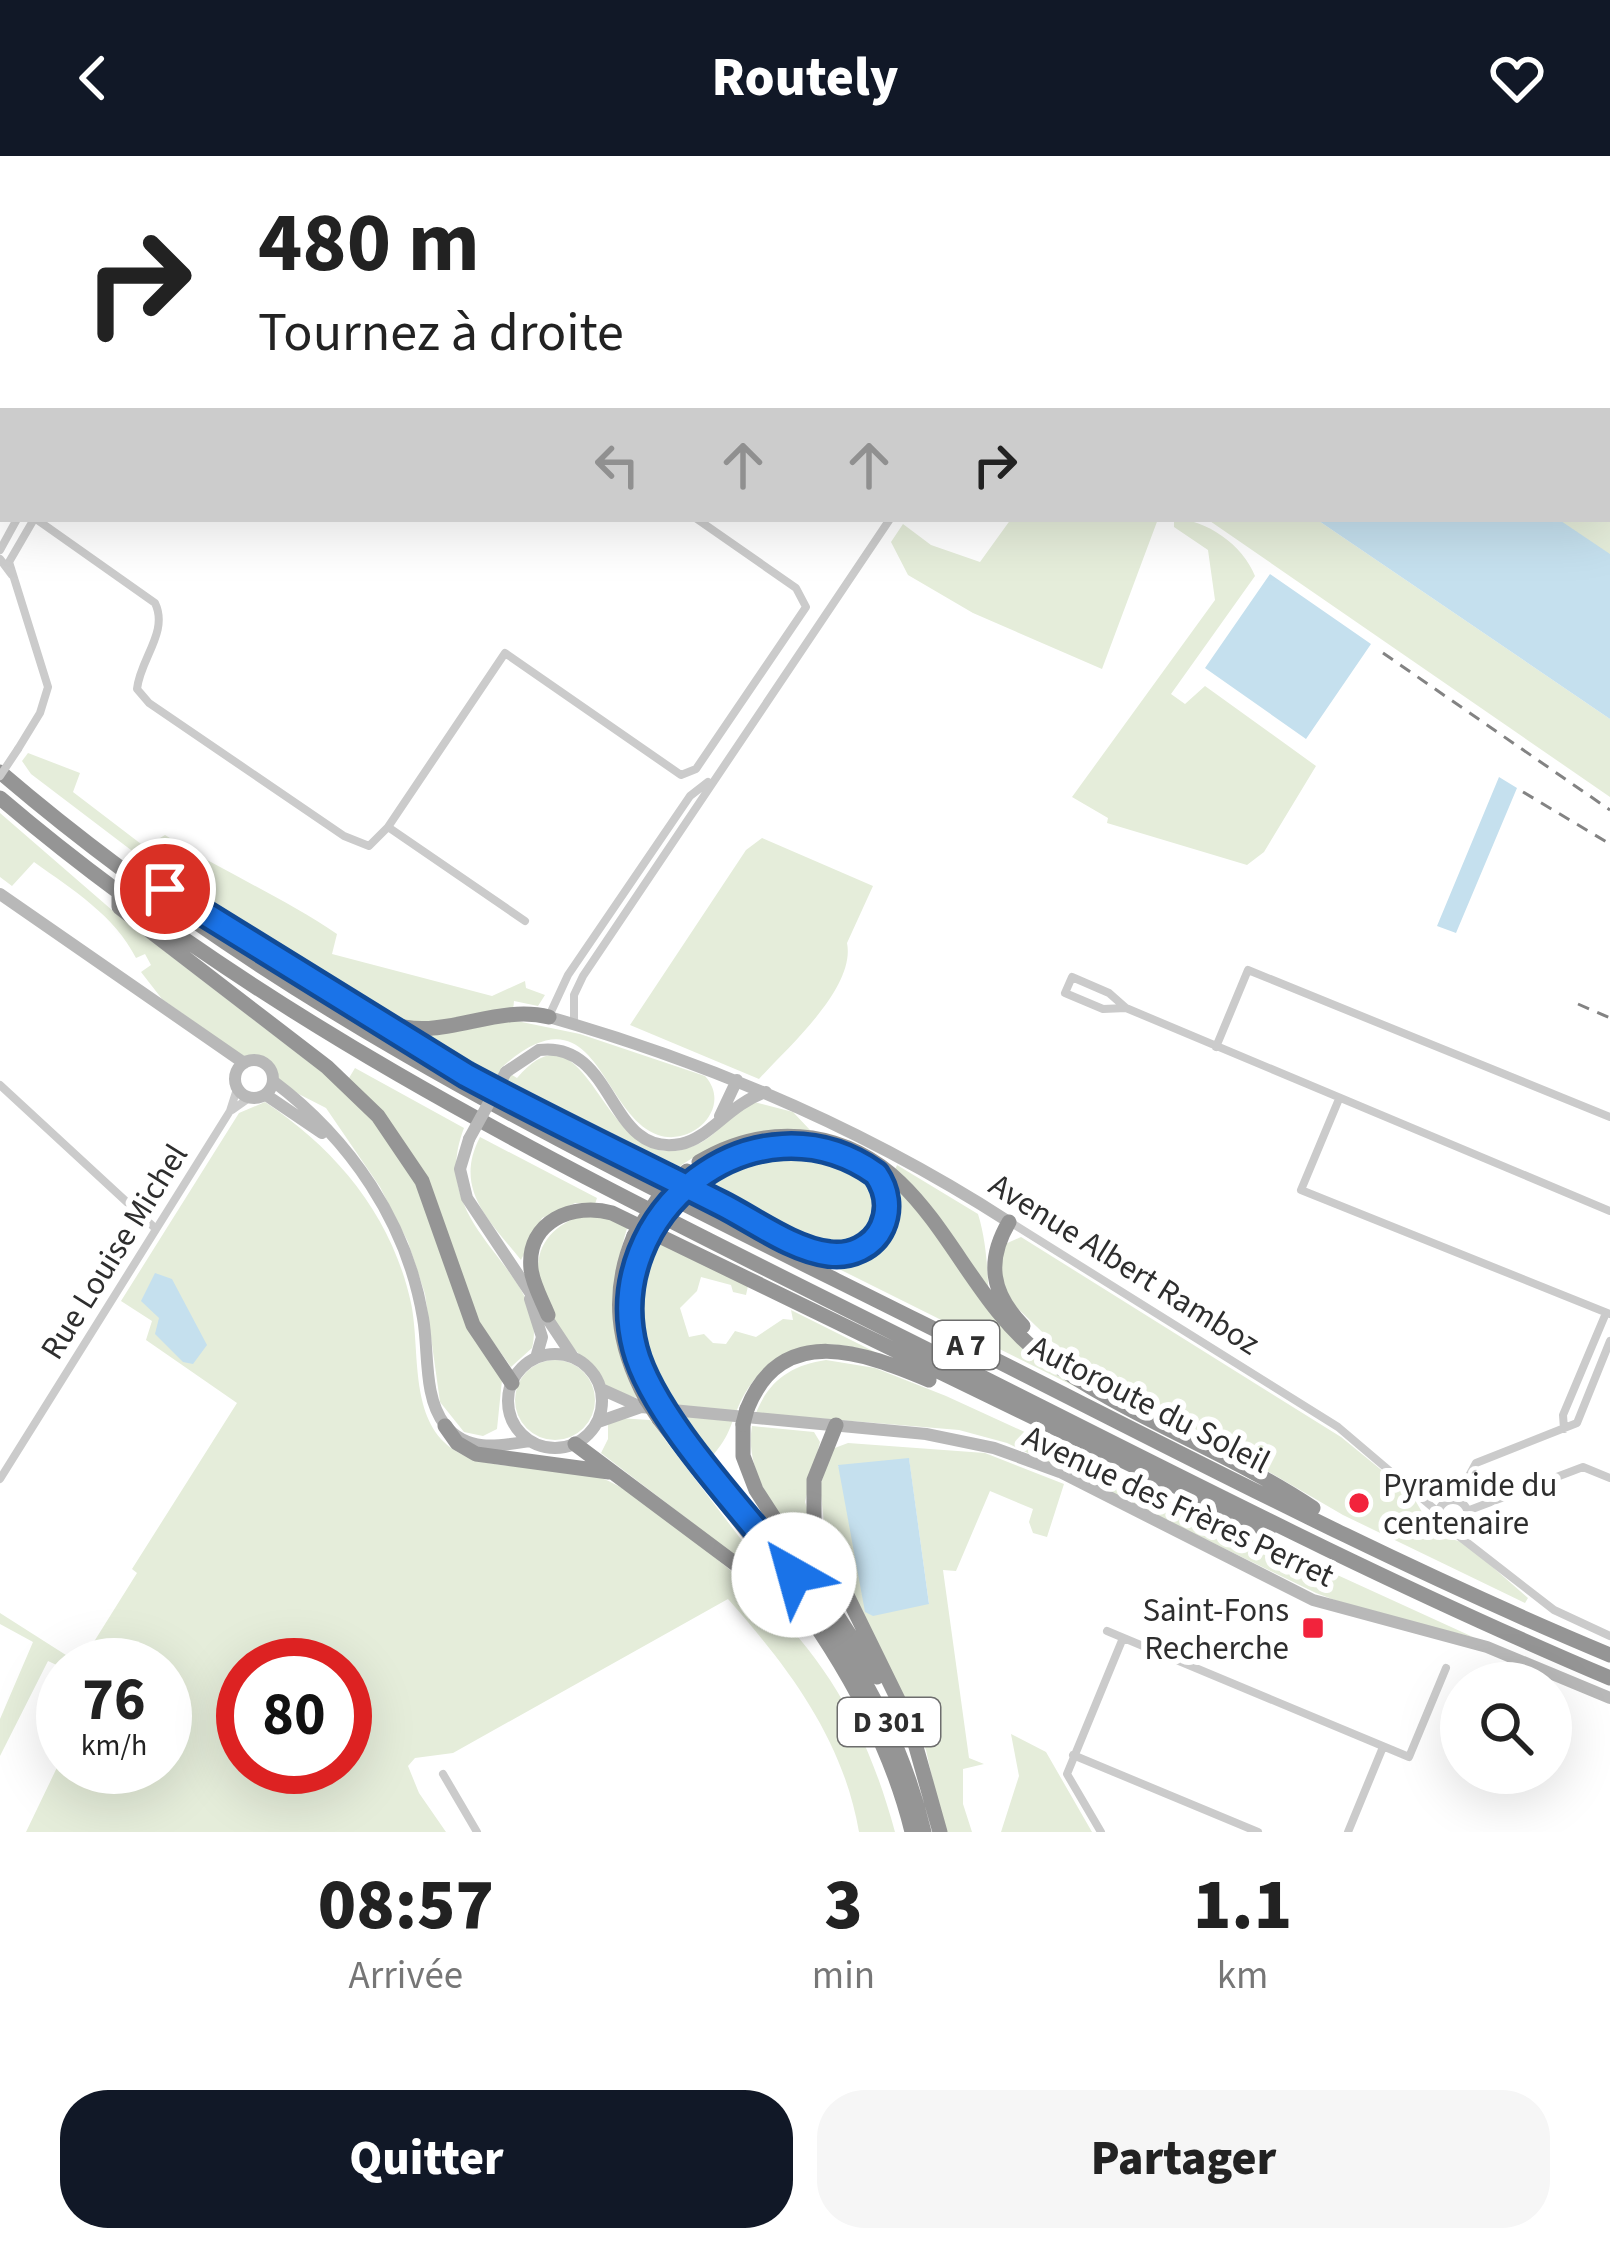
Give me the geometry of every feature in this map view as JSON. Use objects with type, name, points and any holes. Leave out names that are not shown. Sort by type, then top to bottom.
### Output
[{"type":"highway","name":"Autoroute du Soleil","points":[[0,774],[223,944],[437,1077],[1329,1526],[1610,1655]]},
{"type":"highway","name":"Autoroute du Soleil","points":[[0,798],[119,893],[281,1007],[467,1118],[1325,1549],[1610,1678]]},
{"type":"highway","points":[[32,799],[340,1000],[412,1030],[507,1012],[549,1017]]},
{"type":"highway","points":[[119,893],[119,907],[327,1067],[392,1132],[430,1197],[477,1335],[512,1383]]},
{"type":"highway","name":"D 301","points":[[340,1000],[500,1093],[829,1254],[867,1246],[878,1234],[886,1210],[876,1174],[815,1149],[763,1148],[692,1173]]},
{"type":"highway","name":"D 301","points":[[931,1832],[901,1750],[862,1670],[649,1402],[630,1325],[639,1238],[692,1173],[730,1147],[775,1136],[829,1141],[863,1154],[890,1171],[926,1209],[980,1290],[1021,1338],[1066,1371],[1312,1507],[1329,1526]]},
{"type":"highway","points":[[548,1315],[532,1275],[535,1244],[556,1218],[596,1209],[621,1216],[1301,1547],[1325,1549]]},
{"type":"highway","points":[[1009,1222],[993,1260],[995,1283],[1006,1307],[1041,1343],[1136,1409]]},
{"type":"highway","points":[[931,1832],[913,1759],[880,1682],[752,1483],[742,1449],[745,1417],[779,1366],[805,1354],[834,1350],[876,1358],[1018,1413]]},
{"type":"highway","name":"D 301","points":[[666,1419],[851,1677],[885,1748],[912,1832]]},
{"type":"highway","points":[[836,1425],[814,1480],[814,1528],[901,1705],[922,1761],[931,1832]]},
{"type":"highway","points":[[445,1426],[457,1443],[476,1454],[592,1467],[620,1475]]},
{"type":"highway","points":[[574,1444],[776,1595],[851,1677]]},
{"type":"main road","points":[[0,894],[184,1025],[239,1075],[249,1098],[266,1095],[303,1116],[371,1186]]},
{"type":"main road","name":"Avenue Albert Ramboz","points":[[549,1017],[789,1100],[888,1148],[1009,1222]]},
{"type":"main road","points":[[597,1423],[601,1389],[589,1368],[573,1358],[465,1193],[460,1165],[469,1139],[506,1072],[535,1051],[576,1054],[596,1071],[631,1128],[659,1144],[692,1141],[719,1118],[741,1082]]},
{"type":"main road","points":[[239,1075],[260,1061],[273,1081],[333,1133],[371,1186],[413,1276],[432,1396],[445,1426],[465,1441],[484,1445],[530,1441],[555,1448],[574,1444],[597,1423],[649,1402]]},
{"type":"main road","points":[[712,1071],[731,1100]]},
{"type":"main road","points":[[266,1095],[273,1081]]},
{"type":"main road","points":[[731,1100],[767,1091]]},
{"type":"main road","points":[[484,1445],[499,1437],[511,1418],[512,1383],[536,1358],[542,1336],[526,1286]]},
{"type":"main road","points":[[536,1358],[573,1358]]},
{"type":"main road","points":[[601,1389],[649,1402]]},
{"type":"main road","name":"Avenue des Frères Perret","points":[[649,1402],[950,1437],[1013,1454],[1313,1600],[1487,1647],[1610,1698]]},
{"type":"main road","points":[[511,1418],[530,1441]]},
{"type":"street","points":[[14,576],[0,555],[16,522]]},
{"type":"street","points":[[0,774],[40,713],[48,687],[10,554],[33,522]]},
{"type":"street","points":[[39,522],[155,603],[161,615],[159,630],[139,673],[137,689],[149,703],[358,845],[369,846],[388,826],[505,653],[682,775],[696,769],[806,607],[796,588],[701,522]]},
{"type":"street","points":[[574,1024],[577,986],[888,522]]},
{"type":"street","points":[[549,1017],[568,975],[690,796],[718,773]]},
{"type":"street","points":[[388,826],[525,921]]},
{"type":"street","points":[[1216,1047],[1248,970],[1610,1117]]},
{"type":"street","points":[[1126,1008],[1102,1009],[1065,994],[1072,977],[1108,993],[1126,1008],[1216,1047],[1610,1210]]},
{"type":"street","name":"Rue Louise Michel","points":[[0,1479],[230,1111],[239,1075]]},
{"type":"street","points":[[0,1085],[156,1229]]},
{"type":"street","name":"Rue Louise Michel","points":[[230,1111],[249,1098]]},
{"type":"street","points":[[1339,1100],[1301,1190],[1608,1313],[1563,1415],[1564,1430]]},
{"type":"street","name":"Avenue Albert Ramboz","points":[[1009,1222],[1338,1427],[1441,1508],[1442,1525],[1451,1529]]},
{"type":"street","points":[[1441,1508],[1456,1500],[1476,1463],[1576,1423],[1610,1341]]},
{"type":"street","points":[[1610,1478],[1582,1467],[1466,1517],[1451,1529],[1554,1610],[1610,1636]]},
{"type":"street","points":[[1456,1500],[1473,1543]]},
{"type":"street","points":[[1107,1631],[1409,1756],[1440,1682]]},
{"type":"street","points":[[1101,1832],[1067,1774],[1123,1638]]},
{"type":"street","points":[[1348,1832],[1383,1747]]},
{"type":"street","points":[[1073,1755],[1258,1832]]},
{"type":"street","points":[[443,1774],[477,1832]]},
{"type":"green space","points":[[1009,522],[1157,522],[1102,669],[973,613],[908,575],[891,542],[903,524],[931,545],[980,562]]},
{"type":"green space","points":[[1174,522],[1192,522],[1222,536],[1242,554],[1255,576],[1171,694],[1185,704],[1205,686],[1316,766],[1264,852],[1247,865],[1107,823],[1108,818],[1072,797],[1215,600],[1208,550],[1174,527]]},
{"type":"green space","points":[[1211,522],[1320,522],[1610,719],[1610,797]]},
{"type":"green space","points":[[1435,522],[1610,522],[1610,643]]},
{"type":"green space","points":[[28,753],[80,773],[73,792],[145,847],[165,835],[337,934],[332,954],[492,996],[525,981],[526,988],[545,995],[538,1006],[514,1001],[512,1020],[580,1034],[705,1076],[712,1088],[712,1111],[696,1130],[671,1137],[639,1123],[578,1046],[558,1039],[533,1045],[501,1068],[517,1078],[543,1057],[564,1057],[639,1141],[665,1151],[698,1144],[746,1100],[793,1112],[810,1130],[738,1139],[703,1152],[672,1172],[505,1090],[202,904],[31,774],[22,761]]},
{"type":"green space","points":[[0,813],[120,917],[341,1087],[380,1127],[414,1178],[502,1380],[497,1429],[483,1436],[464,1432],[440,1402],[425,1294],[408,1242],[380,1187],[326,1108],[285,1087],[264,1057],[244,1057],[162,999],[141,972],[151,965],[145,954],[136,958],[104,916],[49,872],[34,862],[12,886],[0,877]]},
{"type":"green space","points":[[762,838],[873,886],[847,943],[847,960],[830,998],[759,1079],[630,1025],[746,850]]},
{"type":"green space","points":[[355,1068],[464,1128],[456,1164],[460,1195],[473,1222],[524,1295],[533,1320],[532,1348],[511,1367],[473,1314],[435,1198],[349,1078]]},
{"type":"green space","points":[[265,1102],[338,1164],[390,1242],[411,1303],[421,1395],[433,1428],[444,1442],[476,1460],[575,1471],[618,1486],[761,1597],[792,1629],[842,1699],[880,1783],[895,1832],[859,1832],[827,1736],[772,1651],[728,1599],[453,1753],[415,1758],[408,1766],[419,1793],[446,1832],[26,1832],[44,1794],[192,1794],[192,1638],[96,1638],[137,1573],[132,1569],[237,1403],[146,1340],[152,1321],[121,1301],[239,1113]]},
{"type":"green space","points":[[480,1137],[597,1198],[595,1204],[575,1203],[542,1218],[521,1260],[487,1217],[473,1188],[473,1156]]},
{"type":"green space","points":[[801,1154],[845,1164],[872,1183],[877,1208],[868,1234],[836,1248],[696,1185],[752,1157]]},
{"type":"green space","points":[[897,1165],[978,1214],[986,1251],[989,1312],[1018,1341],[1114,1406],[839,1269],[842,1262],[863,1256],[885,1237]]},
{"type":"green space","points":[[589,1213],[628,1225],[617,1270],[614,1313],[620,1355],[637,1398],[607,1389],[558,1327],[541,1287],[541,1251],[550,1236]]},
{"type":"green space","points":[[1021,1237],[1341,1437],[1412,1495],[1435,1534],[1465,1543],[1528,1598],[1525,1603],[1343,1515],[1063,1352],[1007,1298],[998,1257],[1003,1245]]},
{"type":"green space","points":[[653,1238],[748,1286],[746,1295],[733,1292],[731,1285],[701,1277],[697,1291],[680,1308],[689,1337],[704,1334],[713,1343],[726,1344],[735,1331],[756,1337],[783,1319],[793,1320],[791,1310],[883,1356],[824,1345],[805,1347],[771,1363],[744,1395],[709,1460],[659,1383],[639,1327],[641,1269]]},
{"type":"green space","points":[[555,1360],[583,1372],[595,1400],[583,1428],[555,1440],[527,1428],[515,1400],[527,1372]]},
{"type":"green space","points":[[826,1360],[875,1368],[946,1396],[1473,1637],[1364,1611],[1316,1593],[1007,1443],[959,1430],[756,1413],[783,1376]]},
{"type":"green space","points":[[650,1420],[779,1589],[601,1453],[608,1439],[608,1422]]},
{"type":"green space","points":[[752,1426],[814,1432],[820,1442],[805,1502],[830,1580],[764,1489],[751,1448]]},
{"type":"green space","points":[[848,1443],[985,1453],[1064,1484],[1047,1537],[1033,1533],[1029,1522],[1033,1509],[990,1491],[956,1571],[943,1570],[969,1758],[984,1764],[963,1769],[963,1804],[972,1832],[944,1832],[926,1750],[826,1541],[820,1486],[832,1449]],"holes":[[[909,1459],[929,1604],[838,1466]]]},
{"type":"green space","points":[[0,1613],[39,1638],[36,1685],[0,1756],[0,1719],[33,1642],[0,1624]]},
{"type":"green space","points":[[1011,1734],[1046,1752],[1092,1832],[1001,1832],[1019,1776]]},
{"type":"water","points":[[1320,522],[1562,522],[1610,554],[1610,719]]},
{"type":"water","points":[[1270,574],[1371,644],[1306,739],[1205,668]]},
{"type":"water","points":[[1499,777],[1517,788],[1456,933],[1437,926]]},
{"type":"water","points":[[155,1273],[172,1279],[207,1345],[193,1364],[183,1362],[155,1334],[159,1318],[141,1301]]},
{"type":"water","points":[[909,1458],[929,1604],[873,1616],[865,1612],[838,1465]]},
{"type":"railway","points":[[1383,653],[1610,810]]},
{"type":"railway","points":[[1523,792],[1610,844]]},
{"type":"railway","points":[[1578,1004],[1610,1018]]},
{"type":"place","name":"Pyramide du centenaire","points":[[1359,1503]]},
{"type":"place","name":"Saint-Fons Recherche","points":[[1313,1628]]},
{"type":"route","points":[[165,889],[466,1075],[516,1101],[681,1184],[716,1202],[808,1248],[847,1254],[875,1238],[886,1210],[876,1174],[843,1156],[804,1147],[763,1148],[736,1155],[700,1173],[689,1182],[683,1187],[658,1216],[634,1264],[630,1325],[644,1373],[673,1420],[794,1575]]}]
